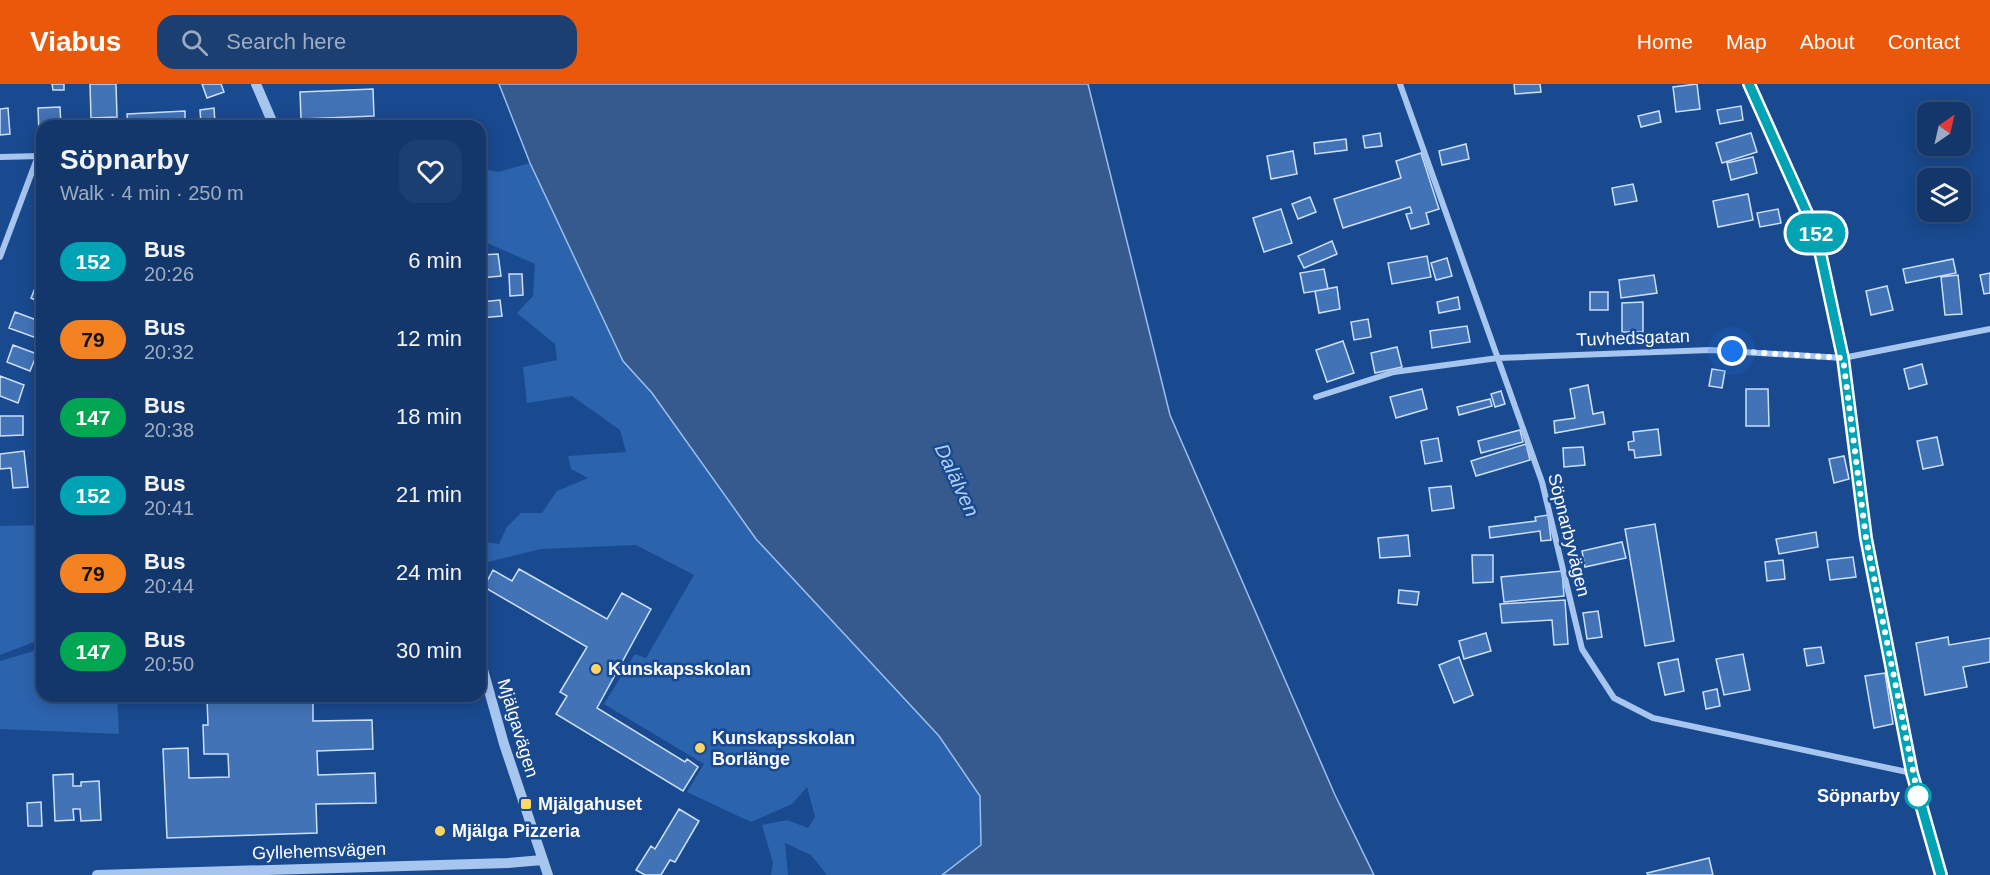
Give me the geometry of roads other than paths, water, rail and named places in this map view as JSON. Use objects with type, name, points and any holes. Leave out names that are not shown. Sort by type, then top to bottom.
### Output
[{"type":"street","points":[[256,84],[271,120]]},
{"type":"street","name":"Söpnarbyvägen","points":[[1400,84],[1542,482],[1582,649],[1614,698],[1653,718],[1912,773]]},
{"type":"street","points":[[1749,84],[1816,233],[1843,358],[1866,538],[1912,773],[1941,875]]},
{"type":"street","points":[[0,158],[36,156]]},
{"type":"street","points":[[0,257],[36,166]]},
{"type":"street","name":"Tuvhedsgatan","points":[[1316,397],[1394,372],[1498,358],[1710,350],[1843,358],[1990,328]]},
{"type":"street","name":"Mjälgavägen","points":[[486,678],[548,875]]},
{"type":"street","name":"Gyllehemsvägen","points":[[98,875],[297,871],[542,860]]},
{"type":"water","name":"Dalälven","points":[[499,84],[1088,84],[1170,415],[1335,795],[1374,875],[942,875],[981,845],[980,796],[939,736],[756,539],[652,393],[623,361],[530,163]]},
{"type":"place","name":"Kunskapsskolan","points":[[596,669]]},
{"type":"place","name":"Kunskapsskolan Borlänge","points":[[700,748]]},
{"type":"place","name":"Söpnarby","points":[[1918,796]]},
{"type":"place","name":"Mjälgahuset","points":[[526,804]]},
{"type":"place","name":"Mjälga Pizzeria","points":[[440,831]]}]
